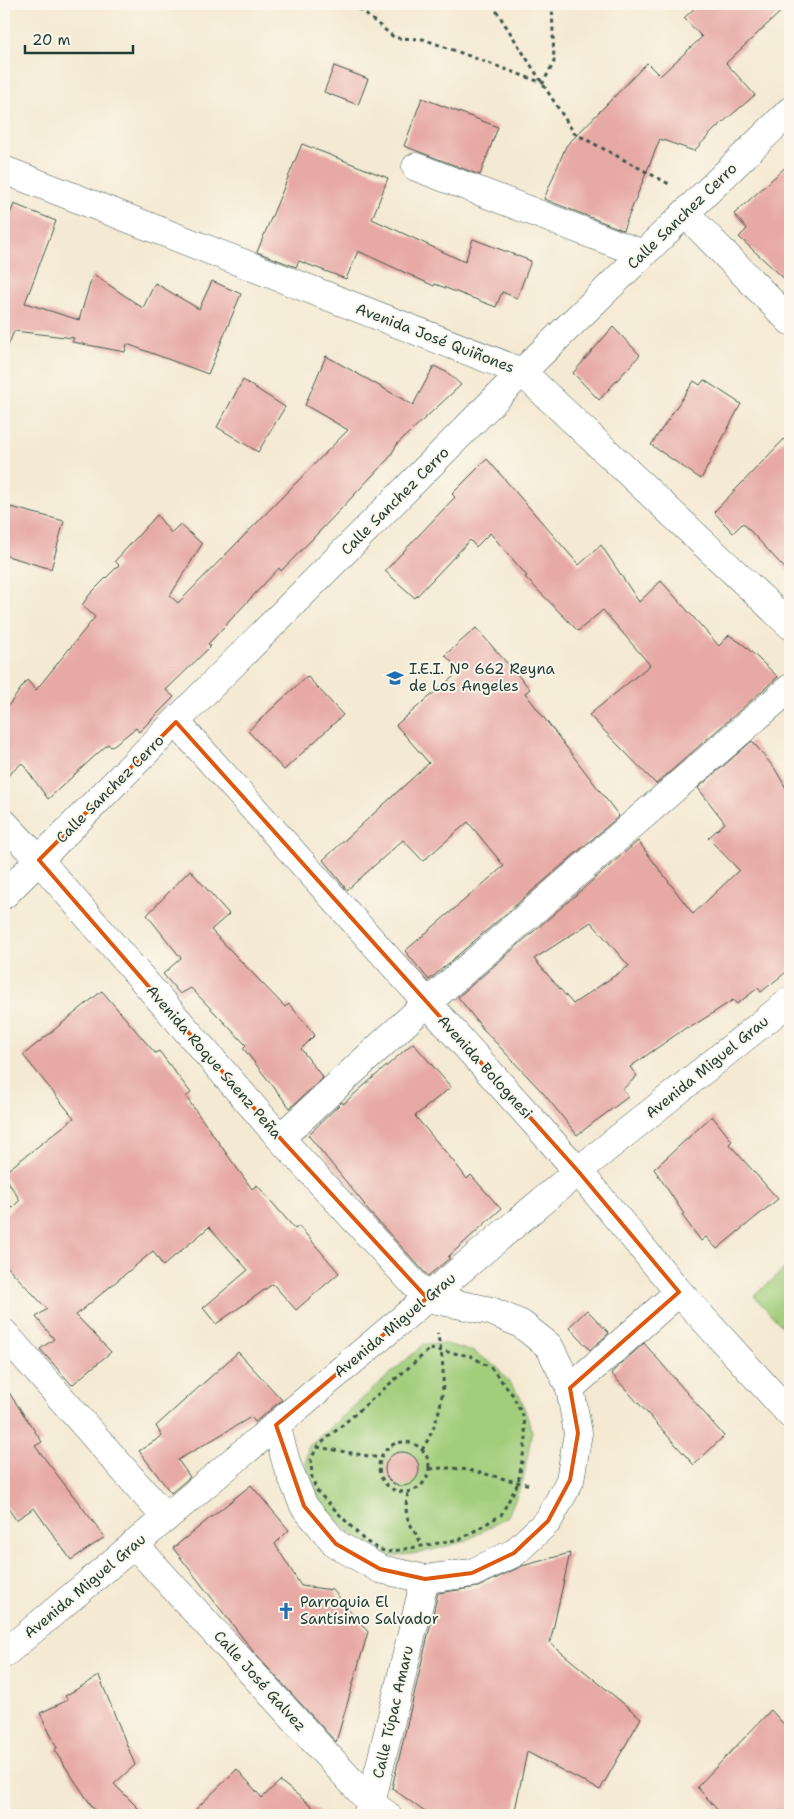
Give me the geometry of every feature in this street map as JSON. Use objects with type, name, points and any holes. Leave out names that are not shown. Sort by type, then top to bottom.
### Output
[{"type":"street","name":"Calle Sanchez Cerro","points":[[4,895],[522,372],[790,111]]},
{"type":"street","points":[[416,167],[643,254]]},
{"type":"street","name":"Avenida José Quiñones","points":[[4,170],[522,372],[790,625]]},
{"type":"street","points":[[689,209],[790,321]]},
{"type":"street","points":[[280,1138],[427,1003],[790,688]]},
{"type":"street","name":"Avenida Bolognesi","points":[[176,722],[578,1171],[679,1292],[790,1414]]},
{"type":"street","name":"Avenida Roque Saenz Peña","points":[[4,824],[39,860],[280,1138],[427,1298]]},
{"type":"street","name":"Avenida Miguel Grau","points":[[4,1654],[578,1171],[790,1001]]},
{"type":"street","points":[[570,1388],[679,1292]]},
{"type":"street","points":[[276,1425],[287,1465],[304,1506],[336,1544],[380,1569],[425,1579],[472,1573],[514,1553],[548,1521],[570,1480],[578,1434],[570,1388],[549,1346],[521,1324],[491,1311],[427,1298]]},
{"type":"street","points":[[4,1333],[166,1518]]},
{"type":"street","name":"Calle José Galvez","points":[[134,1544],[375,1811]]},
{"type":"street","name":"Calle Túpac Amaru","points":[[375,1811],[425,1579]]},
{"type":"path","points":[[353,4],[395,38],[423,39],[543,83]]},
{"type":"path","points":[[492,4],[574,133],[677,188],[689,209]]},
{"type":"path","points":[[543,83],[554,62],[552,4]]},
{"type":"path","points":[[422,1450],[430,1438],[440,1409],[444,1379],[442,1352],[427,1298]]},
{"type":"path","points":[[430,1349],[442,1352],[470,1356],[492,1368],[512,1394],[524,1418],[526,1439],[518,1483],[501,1515],[461,1539],[388,1552],[378,1549],[364,1540],[317,1491],[312,1479],[311,1460],[317,1446],[430,1349]]},
{"type":"path","points":[[395,1443],[412,1443],[419,1446],[422,1450],[430,1469],[423,1484],[416,1490],[408,1493],[391,1490],[384,1484],[378,1469],[382,1453],[388,1447],[395,1443]]},
{"type":"path","points":[[317,1446],[380,1458]]},
{"type":"path","points":[[430,1469],[447,1467],[468,1469],[518,1483],[565,1490]]},
{"type":"path","points":[[408,1493],[405,1508],[408,1521],[422,1546],[425,1579]]},
{"type":"highlighted area","points":[[176,722],[578,1171],[679,1292],[570,1388],[578,1433],[570,1480],[548,1521],[514,1553],[472,1573],[425,1579],[380,1569],[336,1544],[304,1506],[276,1425],[427,1298],[280,1138],[39,860]]},
{"type":"green space","points":[[790,1264],[790,1335],[754,1296]]},
{"type":"green space","points":[[424,1344],[446,1344],[474,1352],[497,1367],[521,1398],[532,1431],[523,1481],[508,1516],[466,1541],[420,1553],[389,1556],[367,1548],[322,1506],[309,1487],[306,1462],[308,1447]]},
{"type":"building","points":[[699,4],[789,4],[726,63],[755,95],[715,129],[694,151],[660,139],[623,230],[544,199],[566,146],[647,63],[660,76],[702,37],[684,18]]},
{"type":"building","points":[[334,66],[368,79],[358,105],[324,92]]},
{"type":"building","points":[[422,98],[498,127],[480,175],[404,146]]},
{"type":"building","points":[[302,144],[388,178],[372,219],[465,262],[473,239],[531,261],[517,298],[502,292],[496,307],[435,284],[434,286],[358,251],[346,279],[299,261],[296,267],[257,252]]},
{"type":"building","points":[[790,163],[790,284],[739,237],[747,229],[734,214]]},
{"type":"building","points":[[14,204],[56,221],[25,303],[79,320],[93,274],[143,308],[155,283],[199,309],[212,281],[241,294],[208,374],[127,344],[125,352],[72,342],[74,338],[14,331],[6,351],[4,351],[4,229]]},
{"type":"building","points":[[613,327],[640,355],[599,400],[573,373]]},
{"type":"building","points":[[326,356],[413,405],[434,366],[448,373],[461,385],[398,443],[389,458],[320,531],[281,571],[279,568],[208,644],[211,646],[166,690],[174,697],[139,732],[136,728],[111,747],[108,744],[48,799],[22,763],[4,779],[4,712],[27,680],[36,690],[95,617],[82,605],[90,594],[119,565],[115,561],[157,515],[171,533],[180,524],[202,544],[170,596],[178,603],[348,430],[305,405]]},
{"type":"building","points":[[243,380],[285,407],[258,452],[217,427]]},
{"type":"building","points":[[704,380],[741,404],[701,479],[651,445],[694,381],[700,385]]},
{"type":"building","points":[[790,433],[790,574],[743,523],[733,533],[714,512]]},
{"type":"building","points":[[487,459],[579,565],[601,545],[639,602],[661,581],[719,646],[729,635],[744,645],[778,677],[656,784],[589,715],[650,665],[603,610],[578,631],[525,577],[527,576],[490,533],[476,547],[470,540],[415,598],[385,571],[455,497],[452,494]]},
{"type":"building","points":[[11,507],[64,521],[51,569],[4,555],[4,534]]},
{"type":"building","points":[[476,628],[530,689],[525,693],[619,816],[429,980],[405,951],[504,866],[468,822],[423,861],[403,840],[347,890],[323,860],[429,763],[396,725],[460,671],[445,655]]},
{"type":"building","points":[[307,676],[343,715],[284,770],[248,731]]},
{"type":"building","points":[[752,741],[775,769],[790,795],[790,969],[761,992],[758,988],[737,1004],[733,1000],[688,1029],[687,1027],[630,1067],[637,1076],[623,1089],[628,1097],[577,1135],[544,1094],[483,1029],[458,997],[638,841],[693,914],[739,870],[708,838],[725,823],[698,788]],"holes":[[[591,922],[629,966],[573,1004],[534,959]]]},
{"type":"building","points":[[190,870],[229,914],[211,930],[285,1007],[289,1004],[315,1035],[301,1049],[323,1078],[290,1108],[243,1048],[246,1045],[191,988],[180,994],[163,974],[181,958],[147,915]]},
{"type":"building","points":[[102,991],[155,1053],[159,1051],[191,1093],[186,1097],[252,1189],[257,1185],[295,1229],[299,1226],[339,1273],[296,1310],[273,1284],[216,1324],[203,1308],[248,1270],[209,1227],[163,1266],[153,1251],[76,1315],[111,1352],[72,1385],[40,1349],[54,1339],[36,1317],[47,1309],[4,1263],[4,1216],[20,1200],[4,1176],[4,1173],[74,1118],[23,1055]]},
{"type":"building","points":[[413,1043],[451,1087],[415,1116],[467,1179],[471,1175],[501,1209],[448,1257],[450,1258],[428,1276],[364,1206],[308,1135],[342,1102],[343,1104]]},
{"type":"building","points":[[712,1116],[732,1141],[729,1144],[778,1199],[717,1249],[706,1237],[701,1241],[682,1215],[684,1214],[654,1169]]},
{"type":"building","points":[[587,1310],[609,1333],[590,1350],[569,1327]]},
{"type":"building","points":[[644,1343],[724,1436],[694,1465],[611,1373]]},
{"type":"building","points":[[238,1352],[282,1400],[255,1422],[251,1417],[178,1460],[190,1477],[171,1493],[139,1451],[162,1436],[156,1426]]},
{"type":"building","points":[[4,1385],[42,1442],[35,1446],[105,1537],[71,1560],[34,1508],[16,1520],[4,1502]]},
{"type":"building","points":[[402,1452],[414,1457],[419,1469],[414,1481],[402,1486],[390,1481],[385,1469],[390,1457]]},
{"type":"building","name":"Parroquia El Santísimo Salvador","points":[[251,1485],[289,1530],[275,1544],[301,1586],[333,1590],[368,1632],[336,1742],[256,1655],[173,1548]]},
{"type":"building","points":[[570,1553],[550,1643],[641,1718],[600,1790],[527,1752],[514,1815],[429,1815],[392,1788],[438,1593],[478,1587],[522,1566]]},
{"type":"building","points":[[99,1676],[135,1765],[114,1784],[145,1815],[98,1815],[54,1750],[57,1748],[40,1713],[68,1700],[65,1696]]},
{"type":"building","points":[[771,1710],[790,1731],[790,1815],[722,1815],[697,1787]]},
{"type":"building","points":[[237,1769],[262,1798],[280,1781],[323,1815],[190,1815]]},
{"type":"place","name":"I.E.I. N° 662 Reyna de Los Angeles","points":[[395,678]]},
{"type":"place","name":"Parroquia El Santísimo Salvador","points":[[286,1611]]}]
